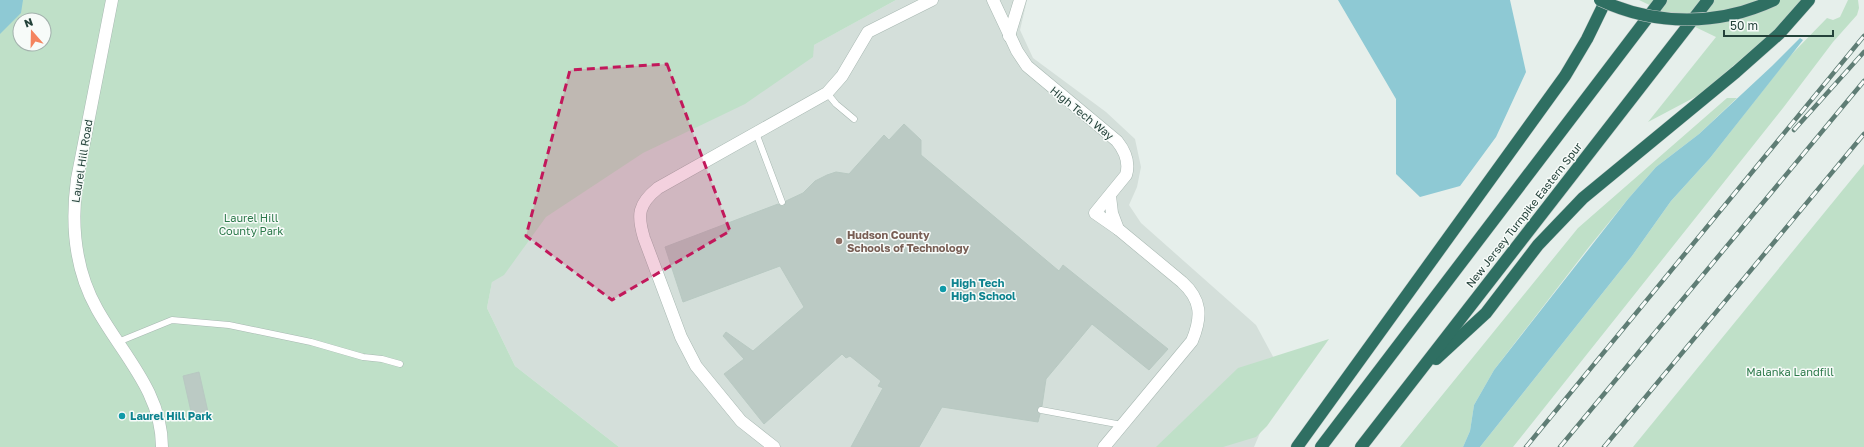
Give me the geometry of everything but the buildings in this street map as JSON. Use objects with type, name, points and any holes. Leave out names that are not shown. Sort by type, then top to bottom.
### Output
[{"type":"highway","points":[[1600,0],[1644,15],[1685,20],[1712,19],[1732,16],[1752,10],[1774,0]]},
{"type":"highway","points":[[1297,447],[1565,76],[1587,39],[1606,0]]},
{"type":"highway","name":"New Jersey Turnpike Eastern Spur","points":[[1321,447],[1662,0]]},
{"type":"highway","name":"New Jersey Turnpike Eastern Spur","points":[[1361,447],[1708,0]]},
{"type":"highway","points":[[1409,385],[1486,313],[1538,245],[1583,198],[1736,72],[1779,34],[1810,0]]},
{"type":"street","name":"Laurel Hill Road","points":[[112,0],[77,179],[74,228],[79,261],[89,293],[97,309],[145,381],[160,423],[162,447]]},
{"type":"street","points":[[774,447],[741,421],[696,366],[681,337],[644,238],[639,214],[645,200],[658,188],[827,93],[842,76],[868,32],[932,0]]},
{"type":"street","name":"High Tech Way","points":[[993,0],[1021,59],[1033,73],[1117,141],[1122,147],[1127,161],[1128,168],[1126,175],[1095,213],[1118,229]]},
{"type":"street","points":[[1009,36],[1020,0]]},
{"type":"street","points":[[1104,447],[1192,341],[1197,327],[1199,313],[1198,305],[1190,289],[1118,229],[1112,213],[1110,196]]},
{"type":"lane","points":[[827,93],[836,104],[854,119]]},
{"type":"lane","points":[[756,133],[782,202]]},
{"type":"lane","points":[[118,342],[172,320],[229,325],[311,342],[363,357],[382,359],[400,364]]},
{"type":"lane","points":[[1041,410],[1122,425]]},
{"type":"highlighted area","points":[[667,64],[730,231],[612,300],[526,236],[570,70]]},
{"type":"shaded area","name":"Hudson County Schools of Technology","points":[[896,0],[1027,0],[1020,30],[1033,58],[1106,112],[1135,139],[1141,167],[1137,187],[1129,205],[1141,223],[1256,325],[1284,377],[1254,447],[619,447],[515,366],[487,308],[494,271],[549,198],[669,124]]},
{"type":"green space","name":"Laurel Hill County Park","points":[[0,0],[896,0],[814,45],[813,57],[745,104],[643,153],[546,217],[504,275],[492,282],[487,308],[515,366],[619,447],[0,447]]},
{"type":"green space","points":[[1639,0],[1805,0],[1795,13],[1699,95],[1648,122],[1716,37]]},
{"type":"green space","points":[[1848,0],[1858,0],[1859,8],[1857,15],[1833,42],[1783,108],[1513,447],[1480,447],[1632,256],[1671,201],[1710,158],[1790,56],[1827,18],[1833,20],[1840,17]]},
{"type":"green space","points":[[1727,98],[1737,98],[1699,134],[1656,167],[1589,247],[1494,370],[1474,405],[1470,431],[1463,447],[1400,447],[1578,228]]},
{"type":"green space","name":"Malanka Landfill","points":[[1864,164],[1864,447],[1633,447]]},
{"type":"green space","points":[[1329,339],[1267,426],[1256,437],[1223,447],[1156,447],[1238,368]]},
{"type":"water","points":[[0,0],[23,0],[21,12],[12,12],[12,22],[0,34]]},
{"type":"water","points":[[1338,0],[1510,0],[1526,72],[1496,137],[1460,186],[1420,197],[1396,174],[1396,99]]},
{"type":"water","points":[[1800,38],[1803,40],[1710,158],[1671,201],[1632,256],[1480,447],[1463,447],[1470,431],[1474,405],[1494,370],[1628,199],[1656,167],[1699,134]]},
{"type":"railway","points":[[1526,447],[1864,36]]},
{"type":"railway","points":[[1794,130],[1864,52]]},
{"type":"railway","points":[[1560,447],[1864,81]]},
{"type":"railway","points":[[1604,447],[1864,134]]},
{"type":"place","name":"Hudson County Schools of Technology","points":[[839,241]]},
{"type":"place","name":"High Tech High School","points":[[943,289]]},
{"type":"place","name":"Laurel Hill Park","points":[[122,416]]}]
